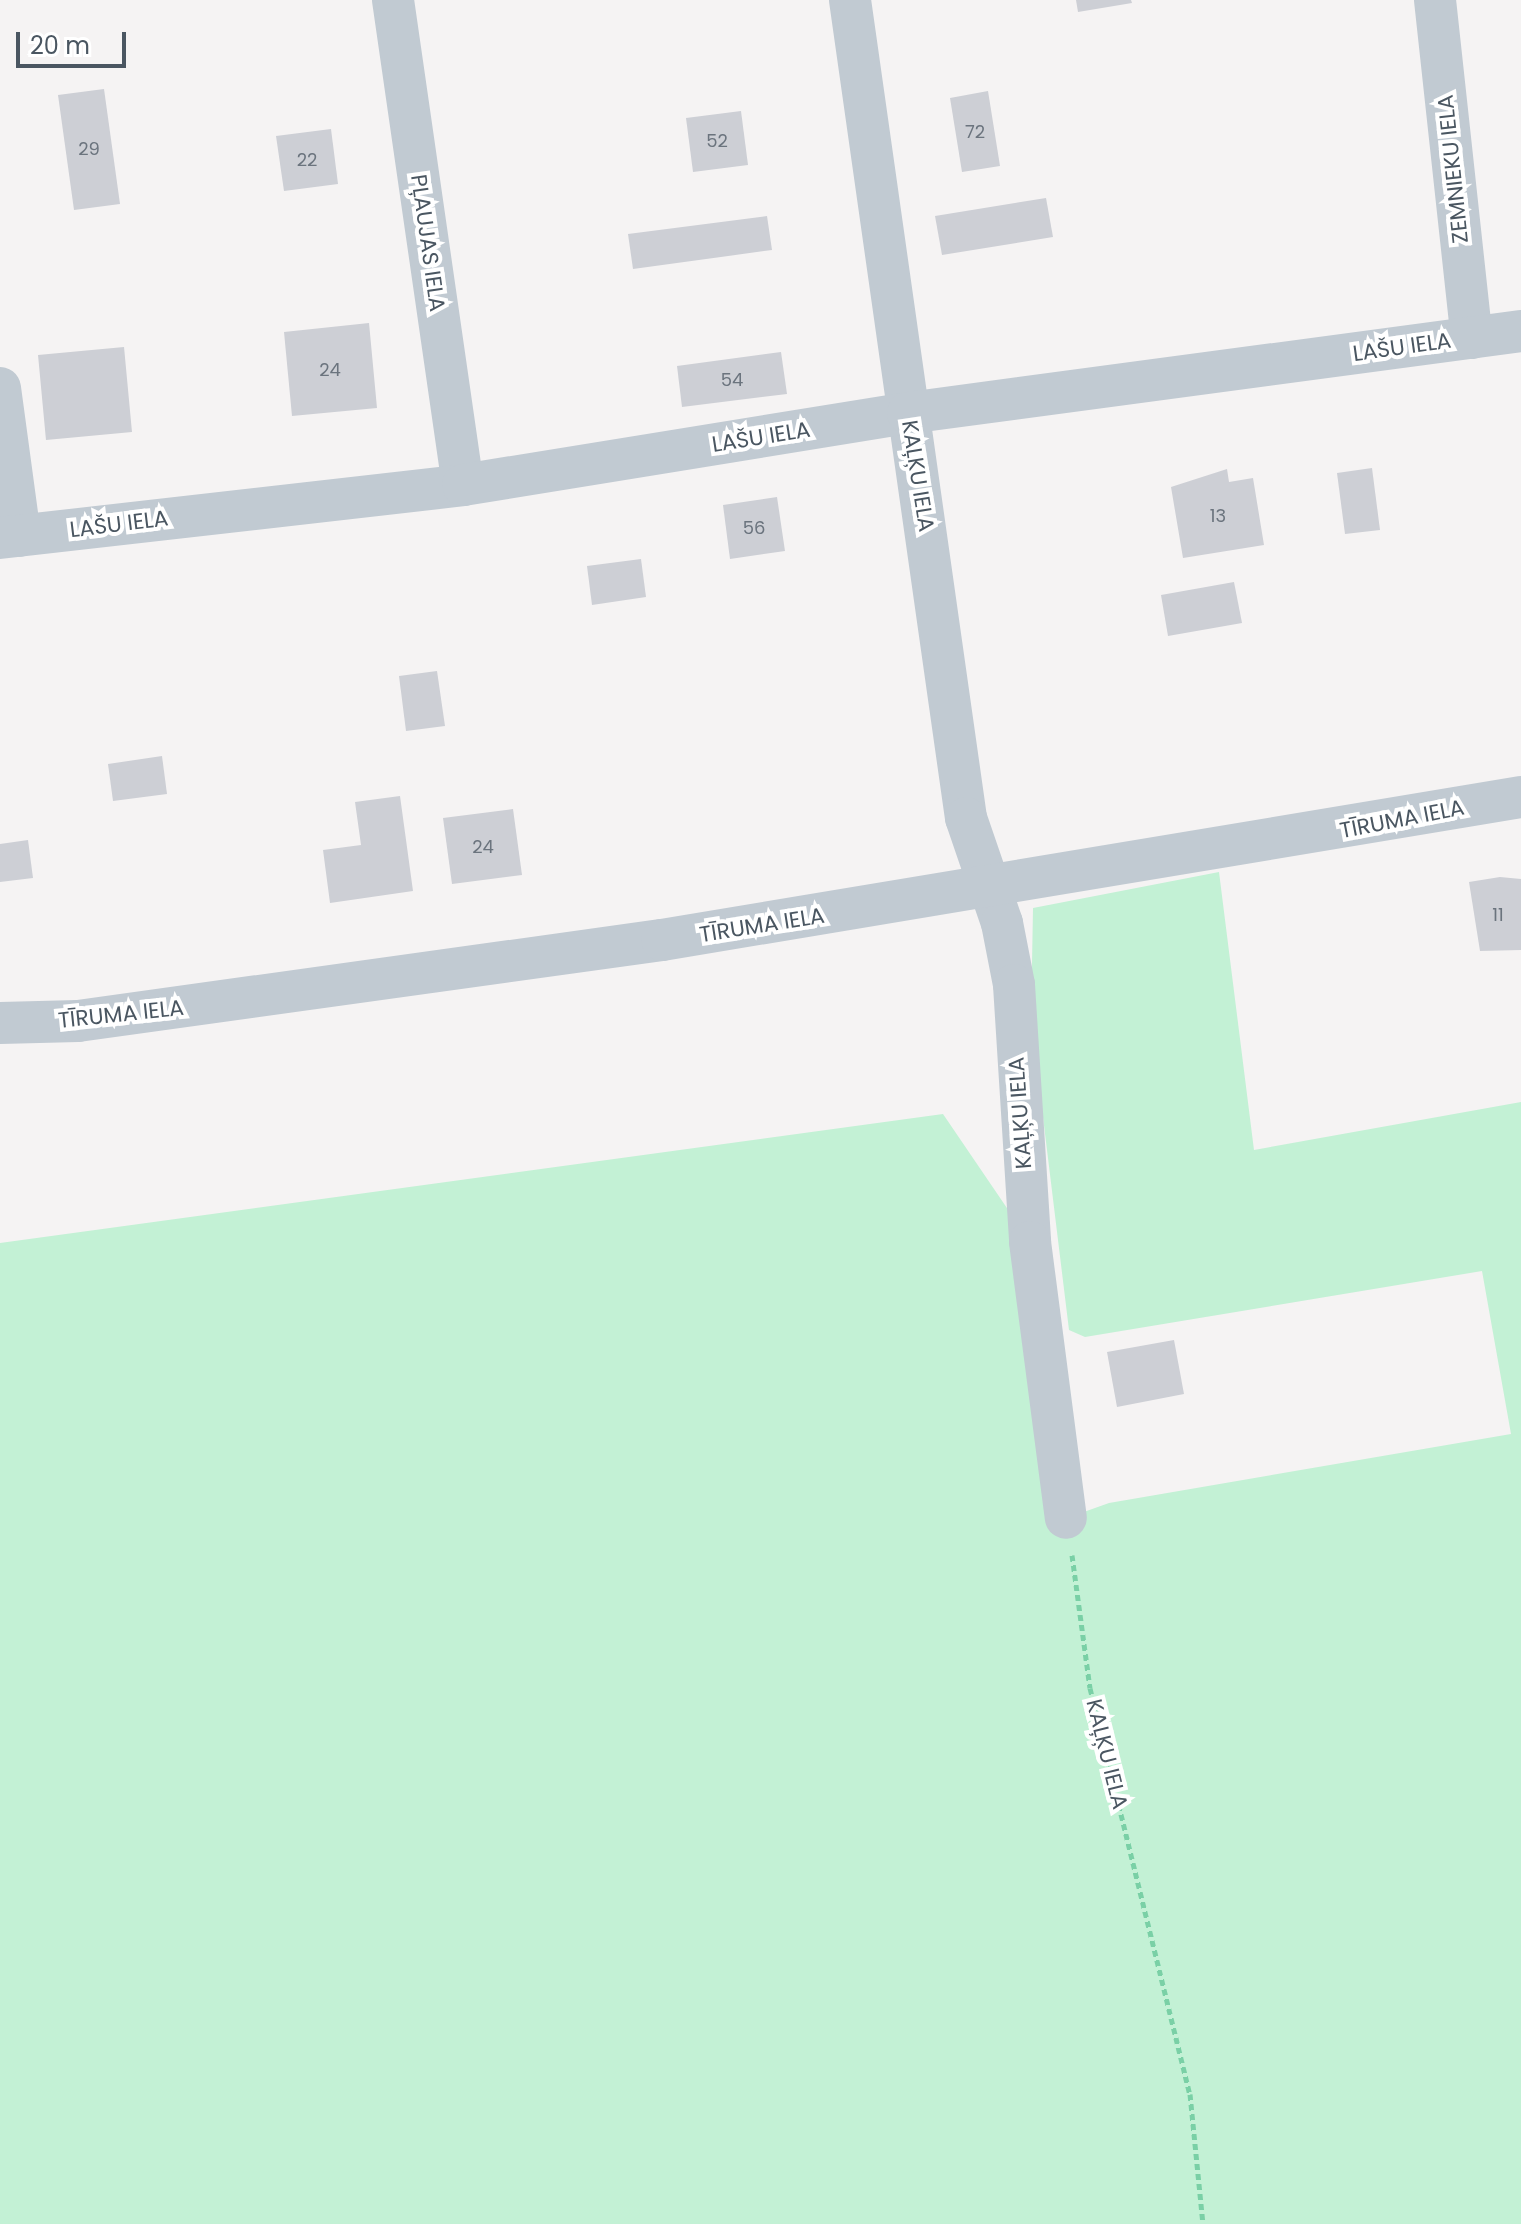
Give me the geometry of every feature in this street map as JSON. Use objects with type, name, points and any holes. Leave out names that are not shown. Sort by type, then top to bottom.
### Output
[{"type":"street","name":"PĻAUJAS IELA","points":[[393,0],[463,485]]},
{"type":"street","name":"KAĻĶU IELA","points":[[850,0],[966,818],[990,889],[1014,985],[1030,1242],[1066,1518]]},
{"type":"street","name":"ZEMNIEKU IELA","points":[[1435,0],[1472,338]]},
{"type":"street","name":"LAŠU IELA","points":[[10,537],[463,485],[908,413],[1521,331]]},
{"type":"street","points":[[0,388],[10,537]]},
{"type":"street","name":"TĪRUMA IELA","points":[[0,1023],[78,1021],[338,987],[990,889],[1521,797]]},
{"type":"path","name":"KAĻĶU IELA","points":[[1066,1518],[1090,1688],[1190,2094],[1203,2224]]},
{"type":"green space","points":[[1219,872],[1254,1150],[1521,1102],[1521,2224],[0,2224],[0,1243],[943,1114],[1030,1242],[1067,1518],[1109,1503],[1511,1434],[1482,1271],[1085,1337],[1069,1330],[1031,1019],[1033,908]]},
{"type":"building","points":[[1076,0],[1131,0],[1132,3],[1078,12]]},
{"type":"building","points":[[104,89],[120,204],[74,210],[58,95]]},
{"type":"building","points":[[988,91],[1000,166],[962,172],[950,98]]},
{"type":"building","points":[[741,111],[748,165],[693,172],[686,118]]},
{"type":"building","points":[[331,129],[338,184],[284,191],[276,136]]},
{"type":"building","points":[[1046,198],[1053,237],[942,255],[935,216]]},
{"type":"building","points":[[767,216],[772,250],[633,269],[628,234]]},
{"type":"building","points":[[369,323],[377,408],[292,416],[284,332]]},
{"type":"building","points":[[124,347],[132,432],[46,440],[38,355]]},
{"type":"building","points":[[781,352],[787,394],[682,407],[677,366]]},
{"type":"building","points":[[1372,468],[1380,530],[1345,534],[1337,473]]},
{"type":"building","points":[[1227,469],[1229,482],[1253,478],[1264,545],[1183,558],[1171,487]]},
{"type":"building","points":[[777,497],[785,551],[730,559],[723,505]]},
{"type":"building","points":[[641,559],[646,597],[592,605],[587,566]]},
{"type":"building","points":[[1234,582],[1242,623],[1168,636],[1161,595]]},
{"type":"building","points":[[437,671],[445,726],[406,731],[399,676]]},
{"type":"building","points":[[162,756],[167,794],[113,801],[108,764]]},
{"type":"building","points":[[400,796],[413,891],[330,903],[323,850],[361,845],[355,802]]},
{"type":"building","points":[[513,809],[522,875],[452,884],[443,818]]},
{"type":"building","points":[[28,840],[33,878],[0,882],[0,844]]},
{"type":"building","points":[[1500,877],[1521,879],[1521,950],[1480,951],[1469,882]]},
{"type":"building","points":[[1174,1340],[1184,1394],[1117,1407],[1107,1352]]}]
